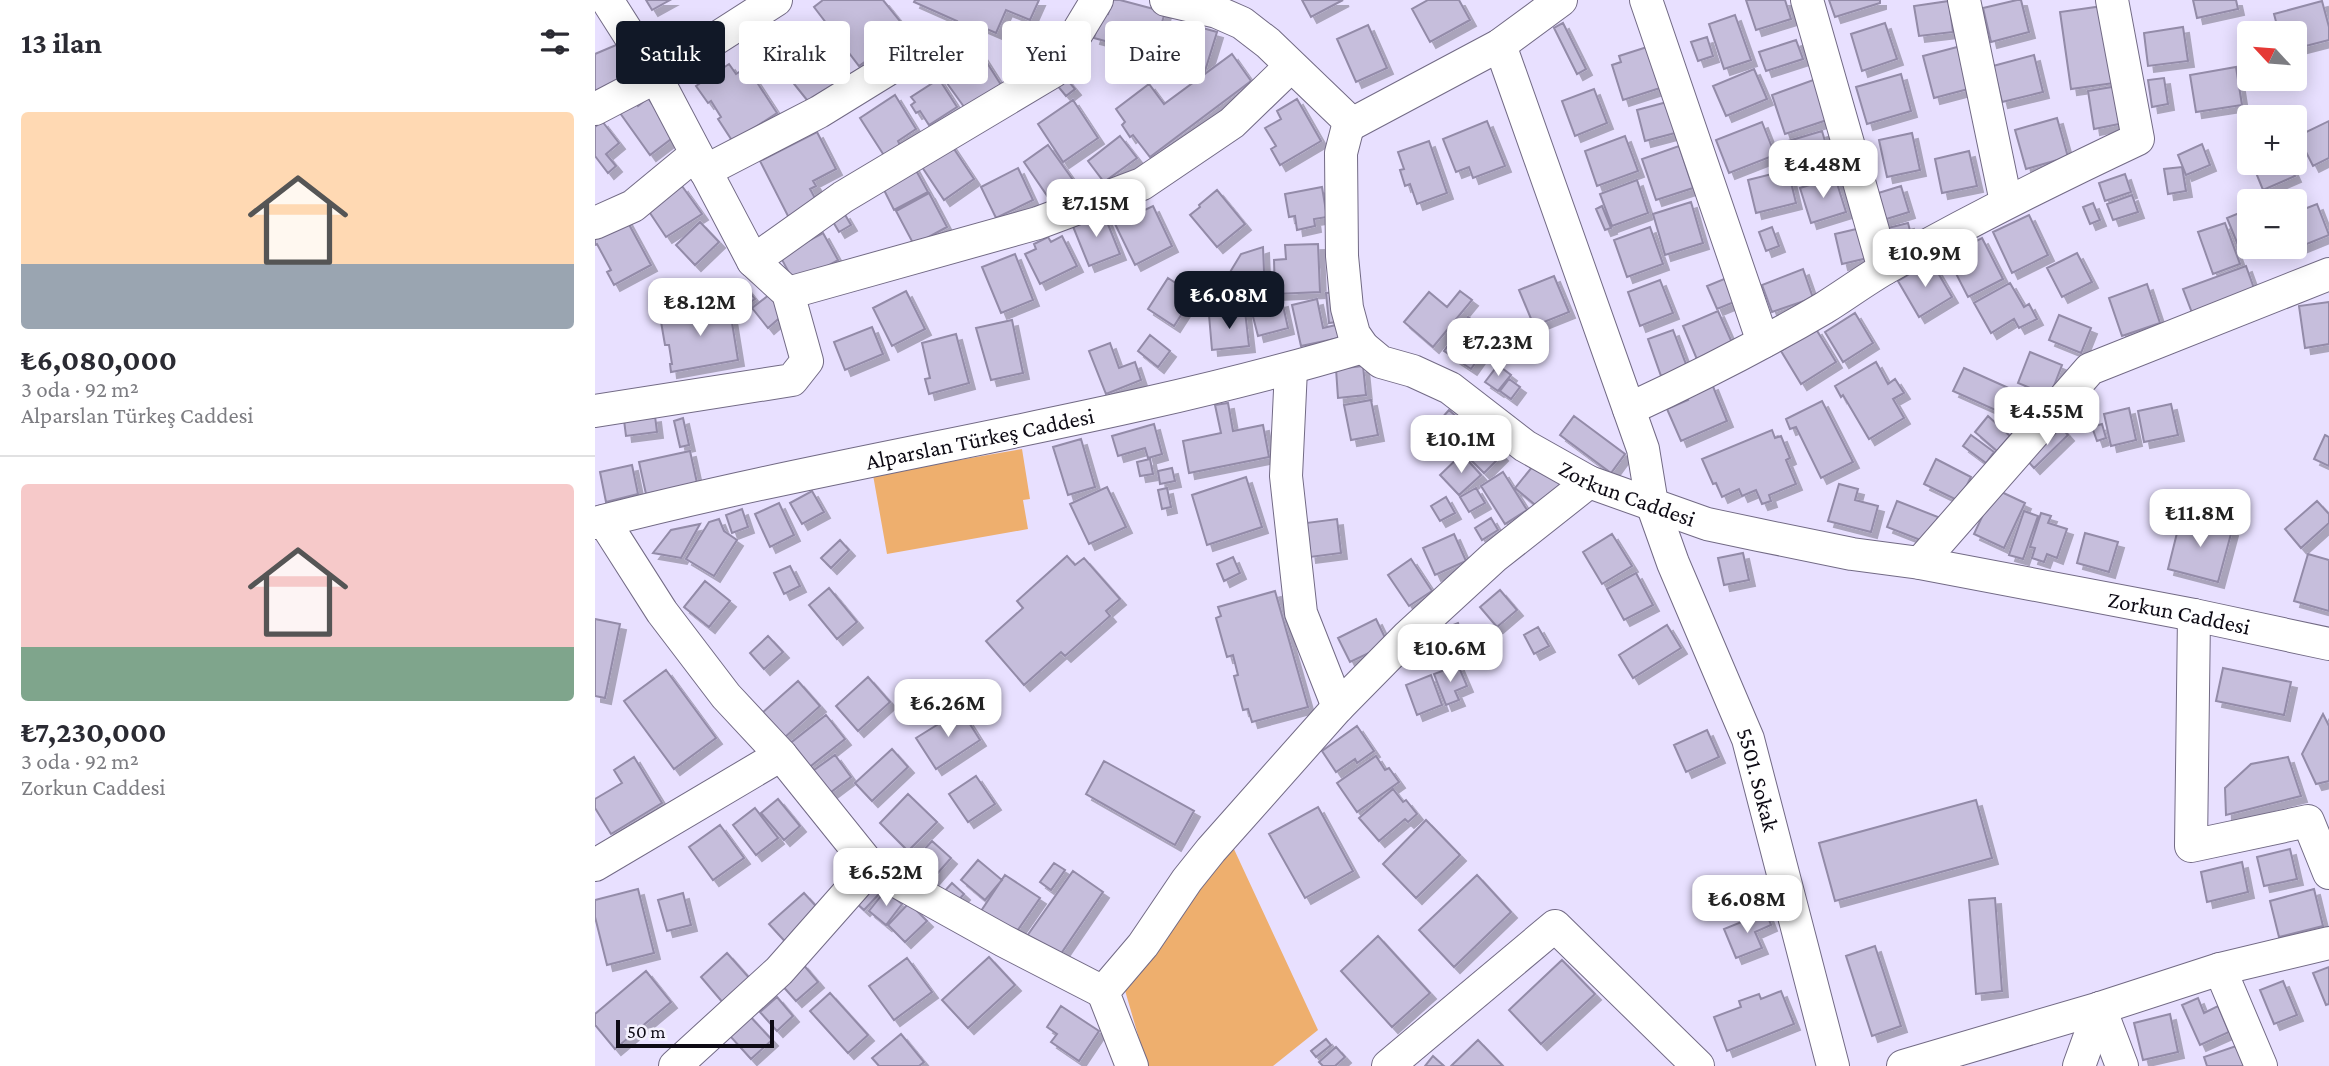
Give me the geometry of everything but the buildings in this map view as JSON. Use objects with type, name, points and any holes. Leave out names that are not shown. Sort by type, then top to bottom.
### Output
[{"type":"street","points":[[607,0],[620,21]]},
{"type":"street","points":[[725,33],[776,0]]},
{"type":"street","points":[[753,261],[843,197],[1054,71],[1097,0]]},
{"type":"street","points":[[1166,0],[1217,12],[1242,23],[1268,43],[1345,117],[1348,126],[1341,153],[1342,256],[1347,308],[1354,334],[1363,347]]},
{"type":"street","points":[[1348,126],[1500,45],[1521,13],[1561,0]]},
{"type":"street","points":[[1646,0],[1763,342]]},
{"type":"street","points":[[1807,0],[1884,269]]},
{"type":"street","points":[[1964,0],[2006,202]]},
{"type":"street","points":[[1629,408],[1697,377],[1763,342],[1884,269],[2006,202],[2138,139],[2112,0]]},
{"type":"street","name":"5501. Sokak","points":[[1500,45],[1643,449],[1652,504],[1673,564],[1748,739],[1833,1066]]},
{"type":"street","points":[[788,293],[1038,223],[1142,184],[1232,123],[1291,66]]},
{"type":"street","points":[[595,109],[643,84]]},
{"type":"street","points":[[595,411],[792,380],[807,361],[788,293],[753,261],[660,84]]},
{"type":"street","points":[[595,223],[633,206],[700,162],[819,112],[864,84]]},
{"type":"street","points":[[1920,563],[2089,369],[2329,274]]},
{"type":"street","name":"Alparslan Türkeş Caddesi","points":[[600,522],[832,467],[1132,406],[1291,369],[1363,347]]},
{"type":"street","name":"Zorkun Caddesi","points":[[1363,347],[1381,362],[1413,370],[1450,388],[1525,446],[1589,482],[1707,524],[1852,554],[1920,563],[2194,615],[2329,644]]},
{"type":"street","points":[[1291,369],[1286,476],[1301,613],[1338,707]]},
{"type":"street","points":[[1103,992],[1143,945],[1187,880],[1219,840],[1338,707],[1408,636],[1494,557],[1589,482]]},
{"type":"street","points":[[600,522],[662,612],[726,696],[781,755],[871,867],[1103,992],[1132,1066]]},
{"type":"street","points":[[2194,615],[2191,846],[2308,821],[2329,873]]},
{"type":"street","points":[[595,865],[781,755]]},
{"type":"street","points":[[675,1066],[779,971],[871,867]]},
{"type":"street","points":[[1388,1066],[1555,926],[1697,1066]]},
{"type":"street","points":[[1903,1066],[2220,970],[2329,943]]},
{"type":"street","points":[[2220,970],[2261,1066]]},
{"type":"street","points":[[2079,1066],[2100,1008]]},
{"type":"street","points":[[2100,1008],[2122,1066]]},
{"type":"shaded area","points":[[1022,449],[1030,499],[1023,500],[1028,529],[887,554],[873,475]]},
{"type":"shaded area","points":[[1233,847],[1318,1030],[1273,1066],[1147,1066],[1124,987]]}]
